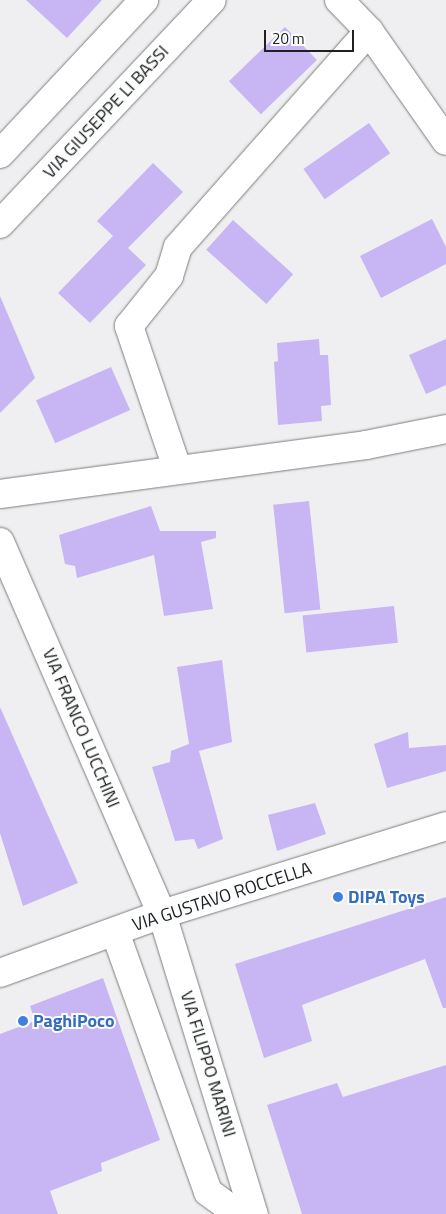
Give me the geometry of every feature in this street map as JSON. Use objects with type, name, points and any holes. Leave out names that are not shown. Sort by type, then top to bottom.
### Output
[{"type":"street","points":[[0,154],[144,0]]},
{"type":"street","points":[[339,0],[369,31],[446,141]]},
{"type":"street","name":"VIA GIUSEPPE LI BASSI","points":[[0,224],[202,3]]},
{"type":"street","points":[[177,468],[129,326],[169,276],[178,247],[369,31]]},
{"type":"street","points":[[0,494],[177,468],[366,444],[446,429]]},
{"type":"street","name":"VIA FRANCO LUCCHINI","points":[[0,542],[162,914]]},
{"type":"street","name":"VIA GUSTAVO ROCCELLA","points":[[0,973],[162,914],[446,826]]},
{"type":"street","name":"VIA FILIPPO MARINI","points":[[162,914],[254,1214]]},
{"type":"street","points":[[115,932],[208,1192],[238,1214]]},
{"type":"building","points":[[26,0],[102,0],[67,38]]},
{"type":"building","points":[[285,27],[317,60],[261,114],[229,81]]},
{"type":"building","points":[[369,123],[390,153],[325,199],[303,169]]},
{"type":"building","points":[[153,163],[183,192],[128,248],[146,265],[90,323],[58,293],[113,236],[97,221]]},
{"type":"building","points":[[432,219],[446,247],[446,264],[381,298],[360,256]]},
{"type":"building","points":[[233,220],[293,274],[266,304],[206,250]]},
{"type":"building","points":[[0,296],[35,378],[0,413]]},
{"type":"building","points":[[319,339],[320,355],[328,355],[331,405],[321,406],[322,421],[278,425],[274,362],[278,361],[277,343]]},
{"type":"building","points":[[446,339],[446,385],[426,394],[409,355]]},
{"type":"building","points":[[111,367],[130,410],[55,443],[36,400]]},
{"type":"building","points":[[309,501],[320,609],[285,613],[273,505]]},
{"type":"building","points":[[151,506],[160,531],[216,531],[216,538],[201,542],[213,609],[164,616],[154,555],[77,578],[75,566],[65,564],[59,535]]},
{"type":"building","points":[[394,606],[398,643],[306,652],[303,616]]},
{"type":"building","points":[[222,660],[232,742],[199,751],[223,839],[198,849],[194,839],[175,841],[152,767],[170,762],[171,751],[189,744],[177,667]]},
{"type":"building","points":[[0,707],[78,883],[23,906],[0,833]]},
{"type":"building","points":[[408,732],[409,748],[446,745],[446,771],[387,788],[374,744]]},
{"type":"building","points":[[315,803],[326,834],[277,851],[268,815]]},
{"type":"building","points":[[446,897],[446,1008],[443,1008],[425,959],[302,1005],[312,1041],[264,1058],[235,964]]},
{"type":"building","points":[[103,978],[160,1140],[101,1163],[102,1171],[50,1191],[58,1214],[0,1214],[0,1034],[35,1021],[30,1006]]},
{"type":"building","points":[[446,1065],[446,1214],[302,1214],[267,1105],[337,1083],[343,1097]]},
{"type":"place","name":"DIPA Toys","points":[[338,897]]},
{"type":"place","name":"PaghiPoco","points":[[23,1021]]}]
